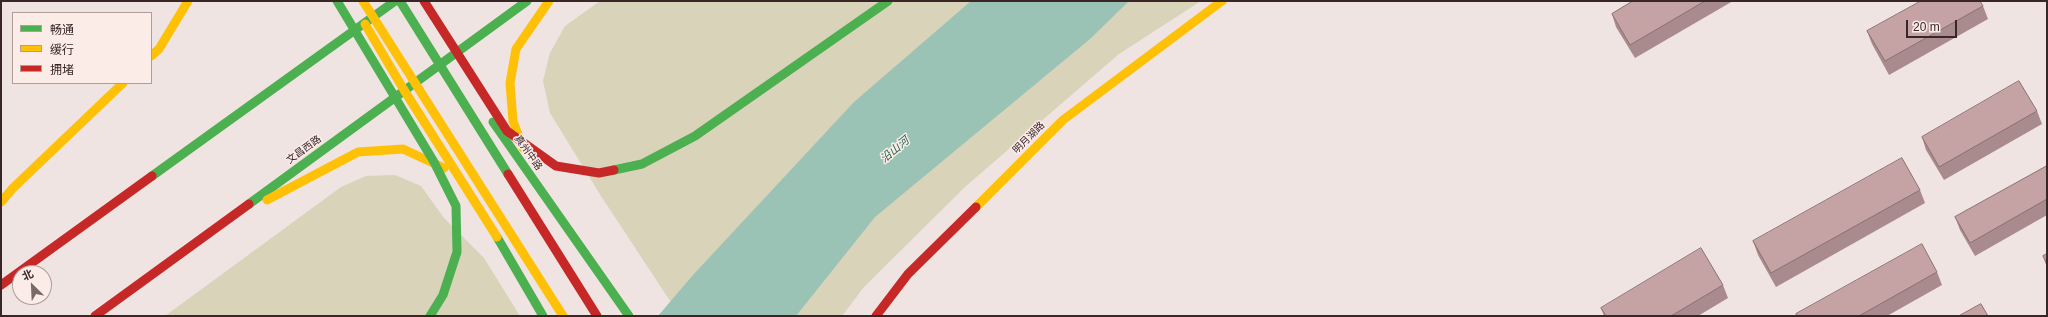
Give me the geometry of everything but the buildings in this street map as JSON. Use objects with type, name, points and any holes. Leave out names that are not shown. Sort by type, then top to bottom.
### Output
[{"type":"main road","points":[[152,55],[159,49],[188,1]]},
{"type":"main road","points":[[337,1],[434,162],[456,206],[458,252],[443,295],[430,316]]},
{"type":"main road","points":[[363,1],[563,316]]},
{"type":"main road","points":[[1,286],[395,1]]},
{"type":"main road","points":[[400,1],[597,316]]},
{"type":"main road","points":[[411,1],[427,26]]},
{"type":"main road","points":[[424,1],[507,131],[556,166],[599,173],[642,164],[695,136],[888,1]]},
{"type":"main road","name":"文昌西路","points":[[94,316],[404,90],[450,61],[527,1]]},
{"type":"main road","points":[[537,184],[513,122],[510,83],[516,49],[549,1]]},
{"type":"main road","name":"明月湖路","points":[[876,316],[908,274],[1063,120],[1222,1]]},
{"type":"main road","points":[[364,24],[404,90],[483,213],[543,316]]},
{"type":"main road","name":"真州中路","points":[[450,61],[629,316]]},
{"type":"main road","points":[[1,202],[19,182],[121,84]]},
{"type":"main road","points":[[214,230],[291,186],[358,152],[403,149],[442,165],[483,213]]},
{"type":"main road","points":[[120,310],[157,271]]},
{"type":"shaded area","points":[[600,1],[1201,1],[1119,54],[966,186],[864,287],[842,316],[680,316],[601,196],[550,113],[543,81],[550,53],[565,26]]},
{"type":"shaded area","points":[[395,175],[421,186],[444,218],[484,258],[520,316],[165,316],[341,187],[366,176]]},
{"type":"water","name":"沿山河","points":[[971,1],[1129,1],[1090,39],[875,217],[796,316],[658,316],[693,275],[854,102]]},
{"type":"traffic: fast","points":[[337,1],[434,162],[456,206],[457,252],[443,295],[430,316]]},
{"type":"traffic: fast","points":[[152,176],[395,1]]},
{"type":"traffic: fast","points":[[400,1],[508,174]]},
{"type":"traffic: fast","points":[[249,204],[527,1]]},
{"type":"traffic: fast","points":[[614,170],[642,164],[695,136],[888,1]]},
{"type":"traffic: fast","points":[[493,122],[629,316]]},
{"type":"traffic: fast","points":[[497,237],[543,316]]},
{"type":"traffic: slow","points":[[152,55],[159,49],[188,1]]},
{"type":"traffic: slow","points":[[363,1],[563,316]]},
{"type":"traffic: slow","points":[[523,148],[513,121],[510,83],[516,49],[549,1]]},
{"type":"traffic: slow","points":[[976,207],[1063,120],[1222,1]]},
{"type":"traffic: slow","points":[[365,24],[404,90],[497,237]]},
{"type":"traffic: slow","points":[[1,202],[13,188],[122,84]]},
{"type":"traffic: slow","points":[[267,200],[358,152],[403,149],[444,168]]},
{"type":"traffic: jam","points":[[424,1],[507,131],[556,166],[599,173],[614,170]]},
{"type":"traffic: jam","points":[[508,174],[597,316]]},
{"type":"traffic: jam","points":[[1,285],[152,176]]},
{"type":"traffic: jam","points":[[95,316],[249,204]]},
{"type":"traffic: jam","points":[[876,316],[908,274],[976,207]]}]
